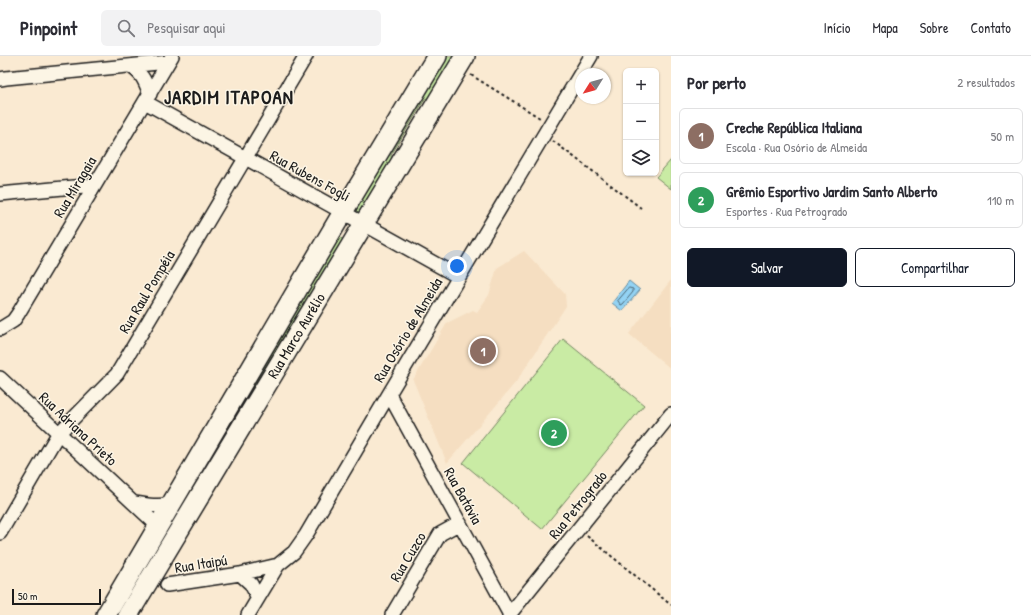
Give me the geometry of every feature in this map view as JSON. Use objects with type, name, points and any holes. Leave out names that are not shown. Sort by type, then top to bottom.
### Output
[{"type":"street","name":"Rua Raul Pompéia","points":[[0,533],[58,434],[117,374],[306,56]]},
{"type":"street","name":"Rua Marco Aurélio","points":[[106,615],[342,212],[437,56]]},
{"type":"street","name":"Rua Osório de Almeida","points":[[248,615],[278,565],[300,545],[591,56]]},
{"type":"street","points":[[0,79],[130,66],[170,59]]},
{"type":"street","name":"Rua Miragaia","points":[[0,330],[13,321],[18,314],[170,59]]},
{"type":"street","name":"Rua Marco Aurélio","points":[[132,609],[461,62]]},
{"type":"street","points":[[130,66],[138,70],[143,76],[147,98]]},
{"type":"street","name":"Rua Rubens Fogli","points":[[147,98],[245,158],[459,277]]},
{"type":"street","points":[[0,194],[95,185]]},
{"type":"street","name":"Rua Adriana Prieto","points":[[0,378],[58,434],[135,503],[158,526]]},
{"type":"street","name":"Rua Batávia","points":[[389,394],[509,615]]},
{"type":"street","name":"Rua Petrogrado","points":[[509,615],[671,414]]},
{"type":"street","points":[[135,503],[154,506],[171,504]]},
{"type":"street","name":"Rua Cuzco","points":[[392,615],[440,534],[460,523]]},
{"type":"street","name":"Rua Itaipú","points":[[167,585],[240,574],[278,565]]},
{"type":"street","name":"Rua Itaipú","points":[[240,574],[251,584],[258,598]]},
{"type":"street","points":[[118,593],[132,609]]},
{"type":"path","points":[[461,62],[547,129],[641,208]]},
{"type":"path","points":[[578,529],[671,605]]},
{"type":"shaded area","points":[[524,251],[565,294],[566,306],[516,382],[447,463],[413,380],[447,323],[473,310],[477,312],[489,295],[497,268]]},
{"type":"shaded area","points":[[671,280],[671,369],[629,334]]},
{"type":"green space","points":[[445,56],[457,56],[432,97],[425,99],[391,155],[392,163],[362,212],[358,215],[353,212]]},
{"type":"green space","points":[[671,160],[671,189],[656,177],[659,176],[659,174]]},
{"type":"green space","points":[[339,236],[343,240],[173,528],[164,531],[134,585],[135,593],[129,595],[128,594],[191,480],[198,478],[230,425],[228,417]]},
{"type":"green space","points":[[563,339],[644,405],[542,529],[463,463]]},
{"type":"water","points":[[629,281],[640,290],[622,311],[612,303]]},
{"type":"place","name":"Creche República Italiana","points":[[483,351]]},
{"type":"place","name":"Grêmio Esportivo Jardim Santo Alberto","points":[[554,433]]},
{"type":"district","name":"JARDIM ITAPOAN","points":[[229,97]]}]
